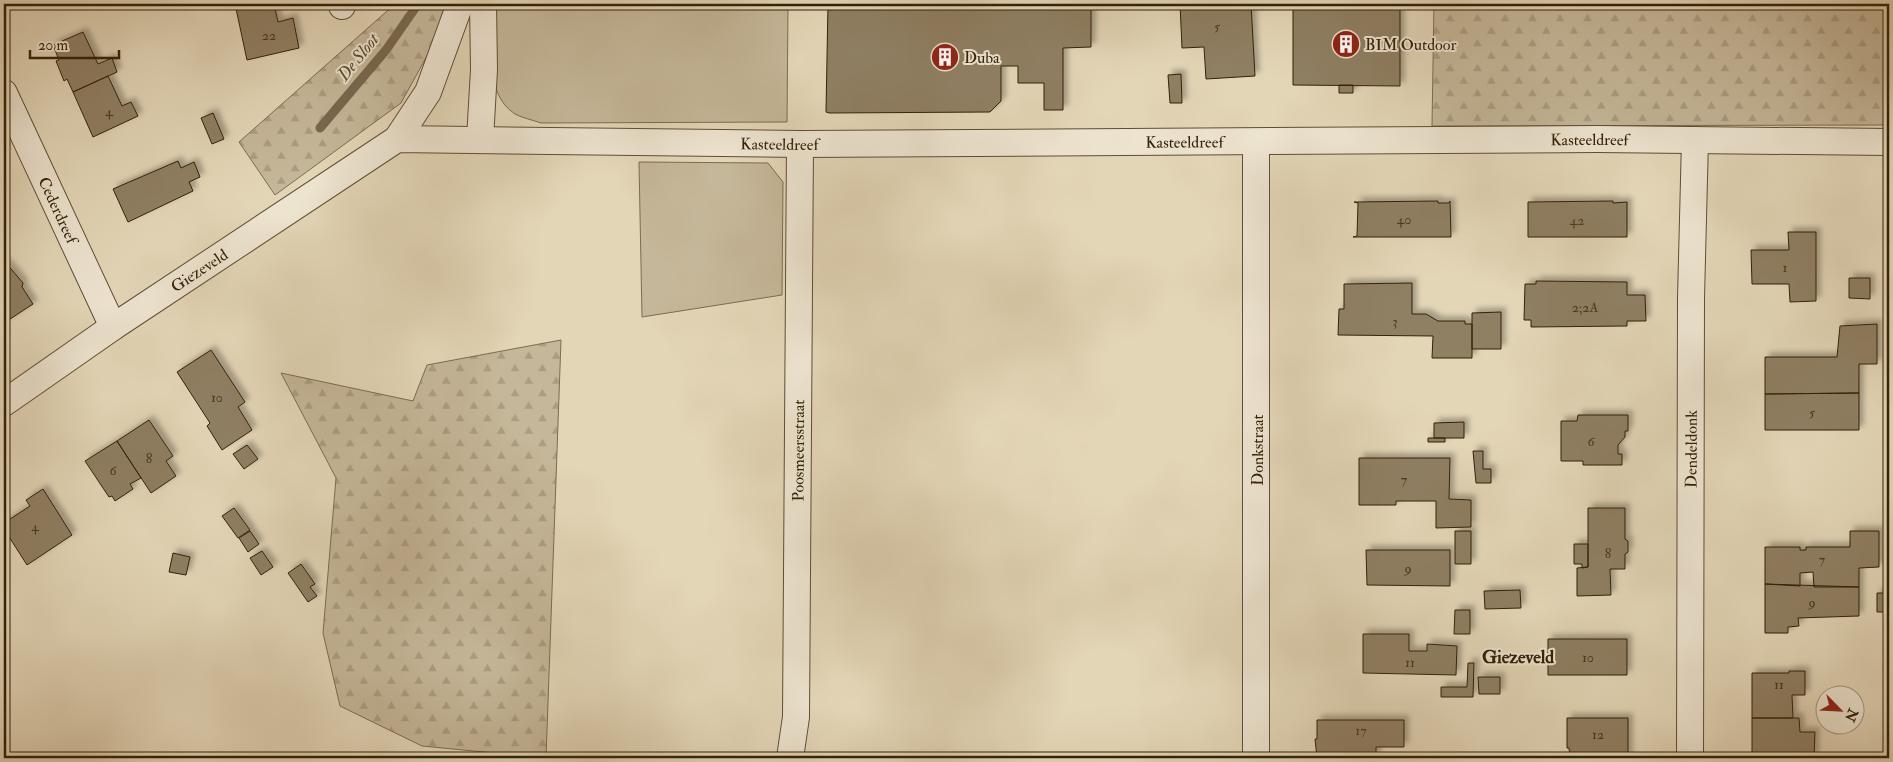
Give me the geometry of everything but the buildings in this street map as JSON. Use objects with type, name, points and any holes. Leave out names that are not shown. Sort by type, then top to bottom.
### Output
[{"type":"street","name":"Giezeveld","points":[[4,403],[113,327],[397,139],[428,92],[460,4]]},
{"type":"street","points":[[397,139],[480,139],[484,70],[483,4]]},
{"type":"street","name":"Cederdreef","points":[[4,93],[113,327]]},
{"type":"street","name":"Kasteeldreef","points":[[480,139],[800,144],[1695,140],[1889,142]]},
{"type":"street","name":"Dendeldonk","points":[[1690,758],[1691,298],[1695,140]]},
{"type":"street","name":"Donkstraat","points":[[1256,142],[1256,758]]},
{"type":"street","name":"Poosmeersstraat","points":[[790,758],[796,717],[800,144]]},
{"type":"green space","points":[[395,4],[447,4],[443,27],[401,103],[275,195],[239,142]]},
{"type":"green space","points":[[497,4],[788,4],[787,122],[541,123],[521,117],[504,104],[497,92],[494,78],[492,48]]},
{"type":"green space","points":[[1434,4],[1889,4],[1889,125],[1432,126]]},
{"type":"green space","points":[[639,162],[768,163],[783,182],[782,295],[642,317]]},
{"type":"green space","points":[[561,340],[546,758],[422,746],[340,706],[323,633],[336,478],[281,373],[413,401],[427,365]]},
{"type":"waterway","name":"De Sloot","points":[[320,128],[386,50],[418,4]]},
{"type":"place","name":"BIM Outdoor","points":[[1346,44]]},
{"type":"place","name":"Duba","points":[[945,57]]},
{"type":"district","name":"Giezeveld","points":[[1518,657]]}]
